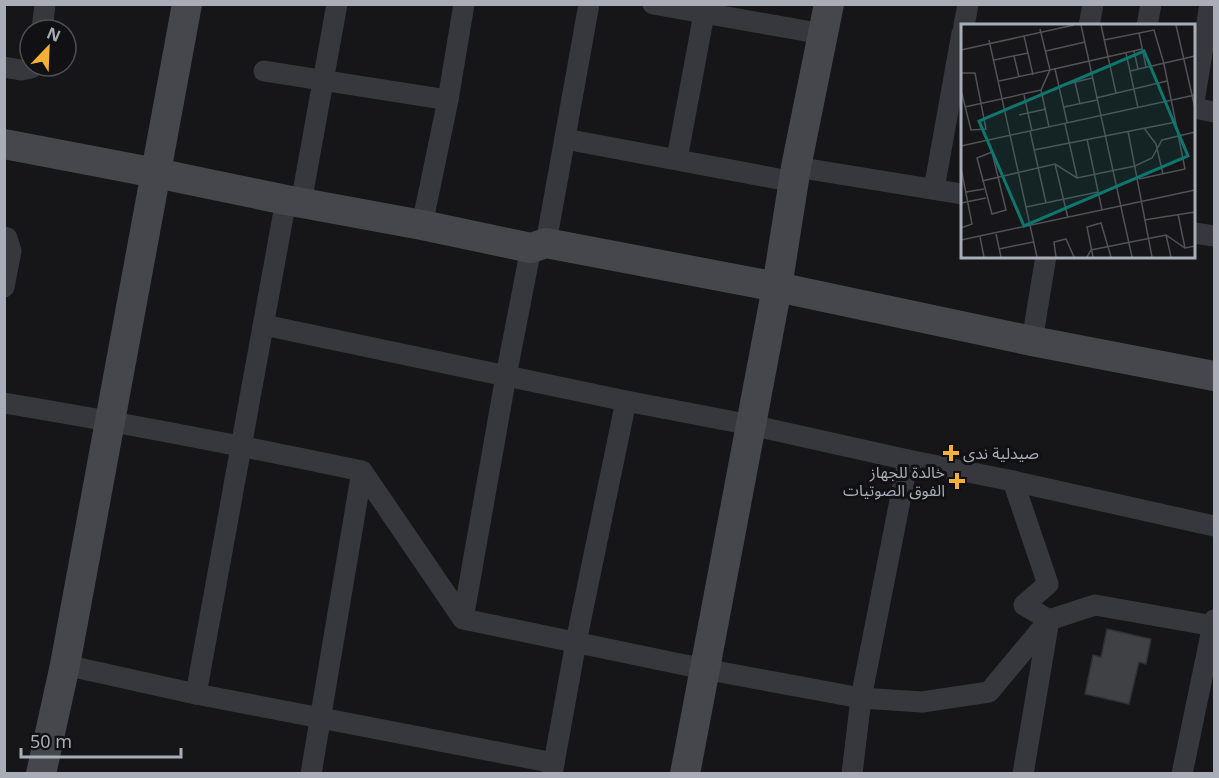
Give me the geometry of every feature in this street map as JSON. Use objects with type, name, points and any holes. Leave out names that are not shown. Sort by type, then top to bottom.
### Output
[{"type":"street","points":[[41,774],[65,665],[187,4]]},
{"type":"street","points":[[196,694],[264,325],[322,81],[337,4]]},
{"type":"street","points":[[422,225],[448,100],[464,4]]},
{"type":"street","points":[[464,619],[506,376],[565,139],[589,4]]},
{"type":"street","points":[[653,4],[823,34]]},
{"type":"street","points":[[685,774],[829,4]]},
{"type":"street","points":[[964,24],[968,4]]},
{"type":"street","points":[[1089,24],[1093,4]]},
{"type":"street","points":[[1147,24],[1151,4]]},
{"type":"street","points":[[1195,96],[1210,4]]},
{"type":"street","points":[[677,159],[704,14]]},
{"type":"street","points":[[934,189],[961,44]]},
{"type":"street","points":[[264,71],[448,100]]},
{"type":"street","points":[[1195,108],[1215,112]]},
{"type":"street","points":[[565,139],[677,159],[961,194]]},
{"type":"street","points":[[4,144],[422,225],[777,287],[1032,341],[1215,376]]},
{"type":"street","points":[[1195,233],[1215,236]]},
{"type":"street","points":[[4,237],[7,238],[11,251],[4,287]]},
{"type":"street","points":[[1032,341],[1047,258]]},
{"type":"street","points":[[264,325],[752,425],[1215,526]]},
{"type":"street","points":[[65,665],[553,768],[576,642],[626,400]]},
{"type":"street","points":[[4,403],[242,445],[362,471],[464,619],[704,669],[861,698],[922,702],[989,692],[1049,620],[1095,604],[1214,624],[1182,774]]},
{"type":"street","points":[[852,774],[861,698],[908,460]]},
{"type":"street","points":[[311,774],[362,471]]},
{"type":"street","points":[[1013,481],[1048,584],[1024,605],[1049,620]]},
{"type":"street","points":[[1023,774],[1049,620]]},
{"type":"building","points":[[1107,629],[1151,639],[1146,664],[1139,662],[1129,704],[1085,694],[1093,655],[1101,657]]},
{"type":"place","name":"صيدلية ندى","points":[[951,453]]},
{"type":"place","name":"خالدة للجهاز الفوق الصوتيات","points":[[957,481]]}]
